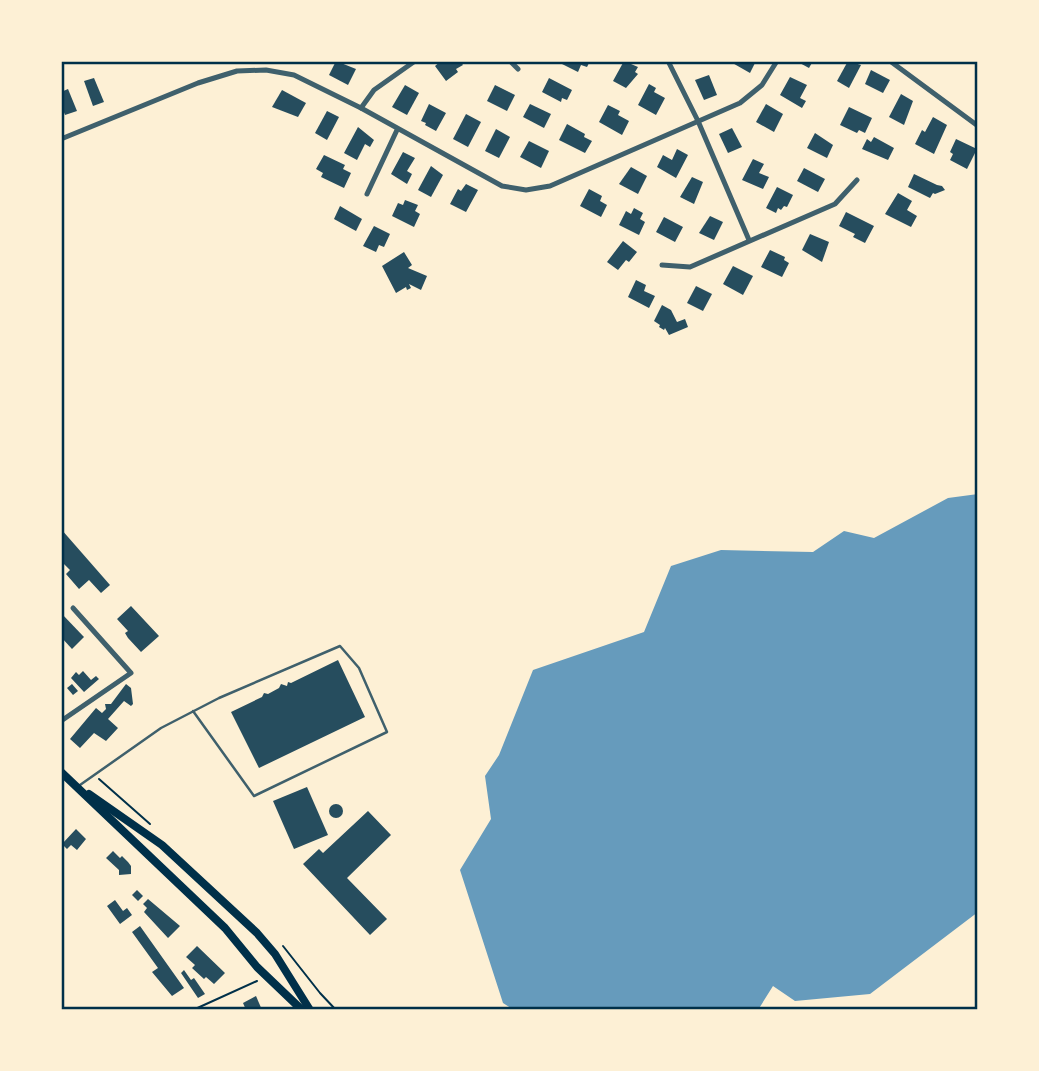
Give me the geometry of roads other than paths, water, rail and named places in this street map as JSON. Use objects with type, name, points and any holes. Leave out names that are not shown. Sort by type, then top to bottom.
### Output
[{"type":"main road","points":[[61,772],[218,922],[302,1010]]},
{"type":"main road","points":[[77,787],[150,836],[230,909],[275,954],[310,1010]]},
{"type":"main road","points":[[141,848],[150,836]]},
{"type":"main road","points":[[194,899],[205,886]]},
{"type":"main road","points":[[218,922],[230,909]]},
{"type":"street","points":[[361,108],[374,90],[415,61]]},
{"type":"street","points":[[510,61],[519,69]]},
{"type":"street","points":[[668,61],[698,121],[749,240]]},
{"type":"street","points":[[61,139],[198,83],[237,71],[266,70],[294,75],[361,108],[502,186],[526,191],[550,186],[740,103],[762,85],[777,61]]},
{"type":"street","points":[[890,61],[978,126]]},
{"type":"street","points":[[367,194],[397,130]]},
{"type":"street","points":[[662,265],[690,267],[835,204],[858,180]]},
{"type":"street","points":[[61,721],[131,673],[73,608]]},
{"type":"lane","points":[[77,787],[161,728],[193,712],[340,646],[359,667],[387,732],[254,796],[193,712]]},
{"type":"water","points":[[978,494],[978,912],[870,994],[795,1001],[773,986],[758,1010],[514,1010],[503,1003],[460,870],[491,819],[485,776],[499,755],[533,670],[644,632],[671,566],[721,550],[813,552],[844,531],[874,538],[948,498]]}]
